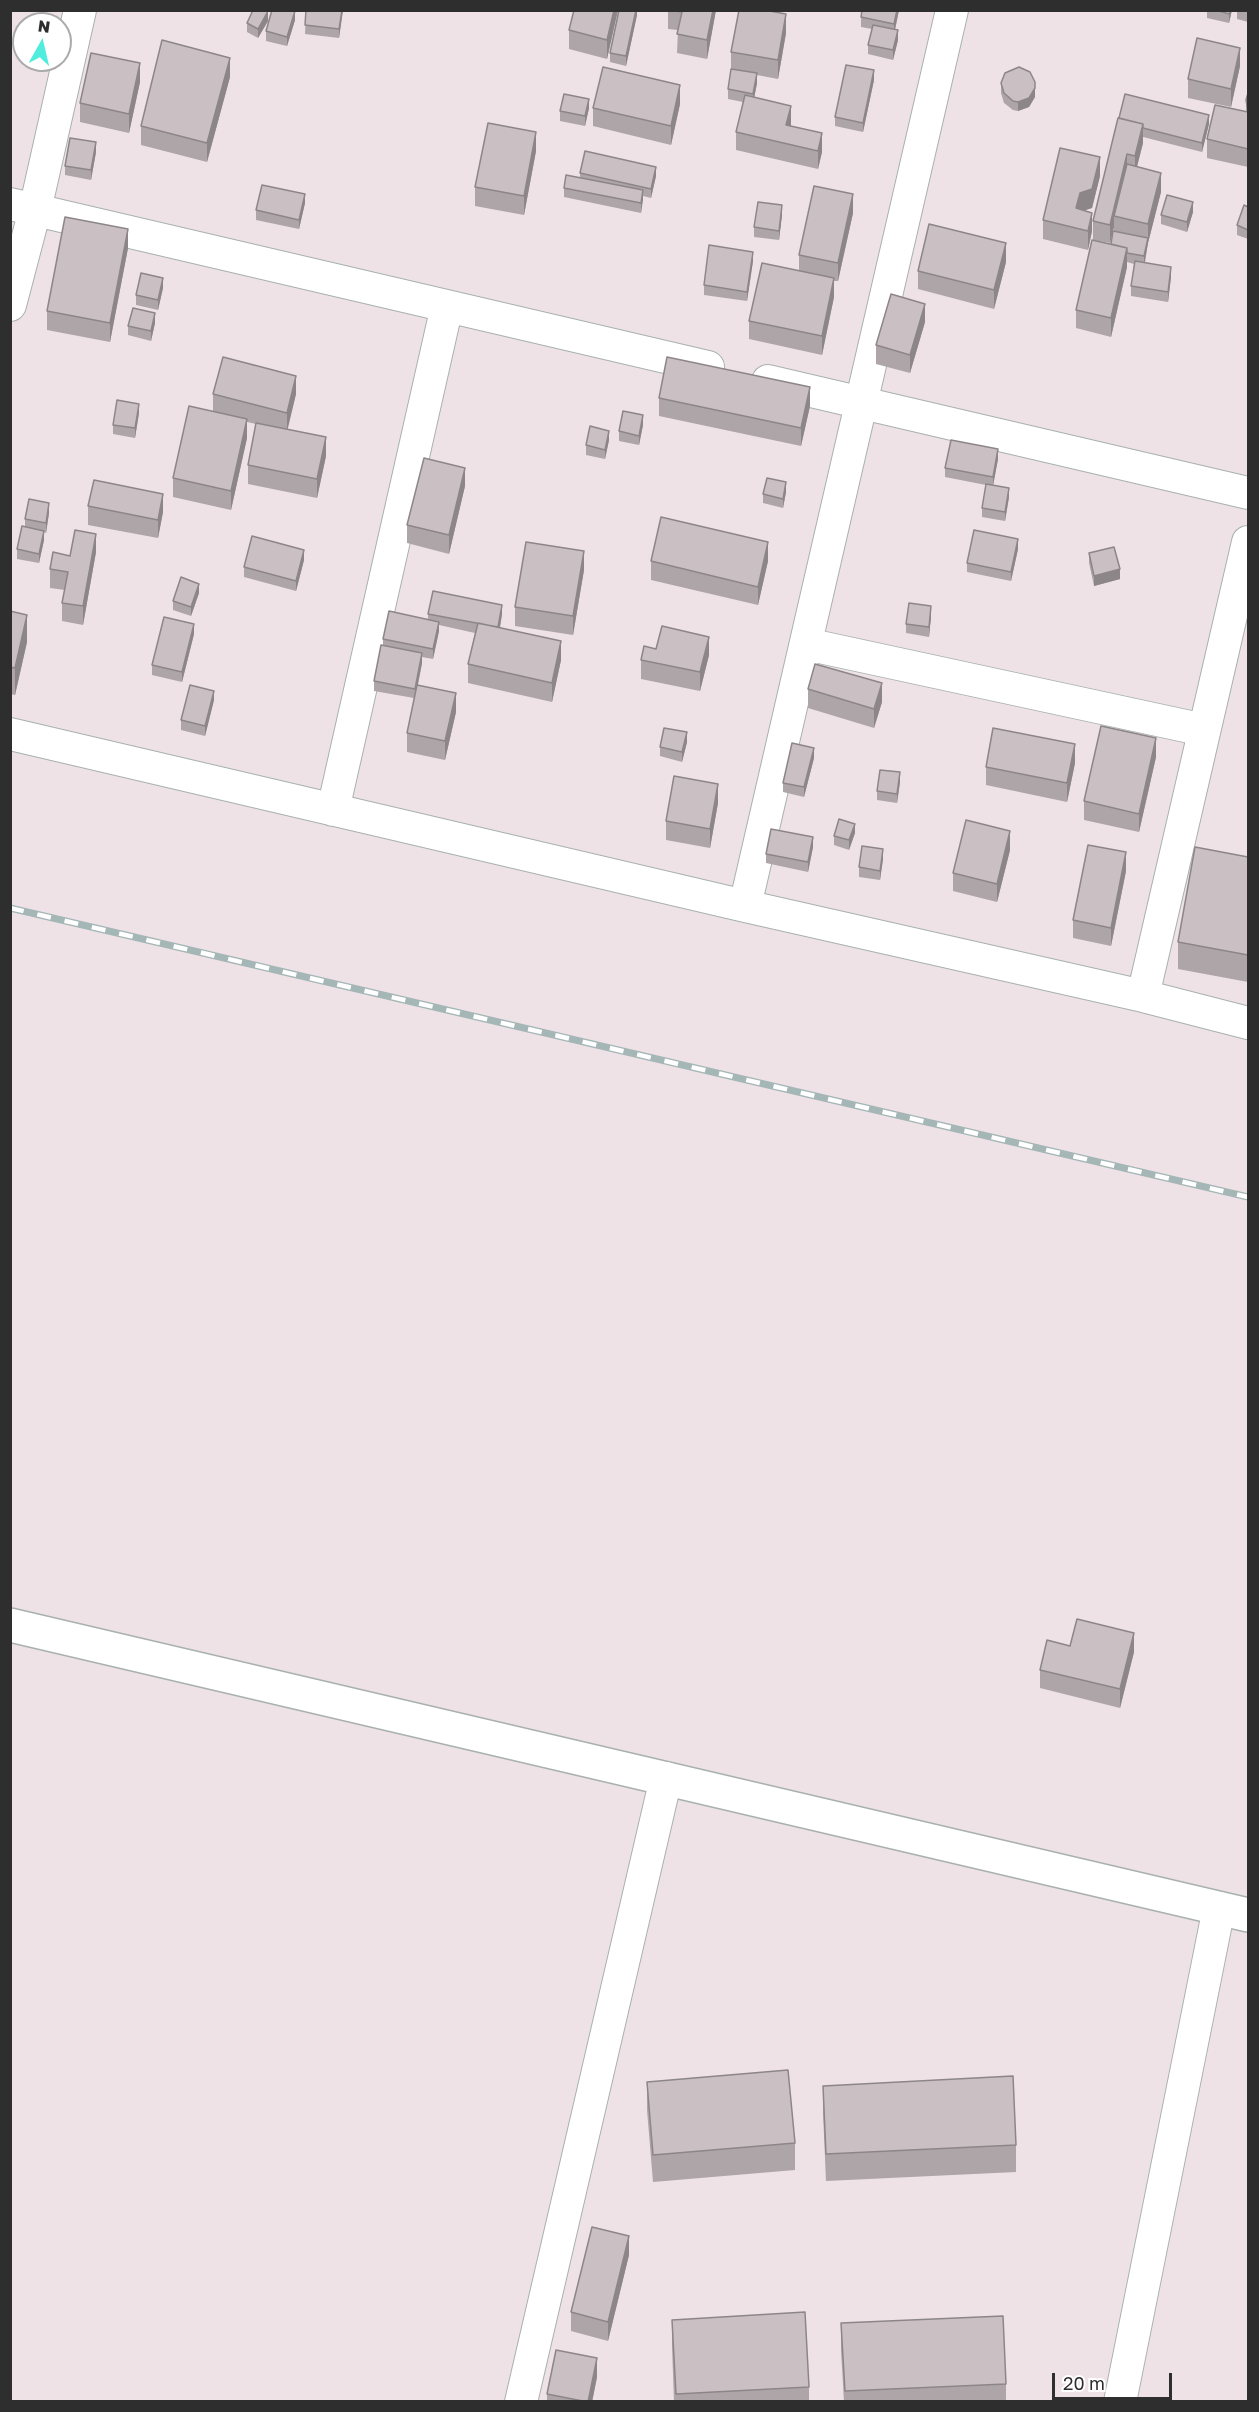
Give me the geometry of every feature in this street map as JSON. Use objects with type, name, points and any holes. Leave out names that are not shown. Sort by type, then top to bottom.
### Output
[{"type":"main road","points":[[10,1625],[1234,1911]]},
{"type":"street","points":[[10,305],[23,207],[80,10]]},
{"type":"street","points":[[745,906],[952,10]]},
{"type":"street","points":[[23,207],[1248,493]]},
{"type":"street","points":[[333,810],[447,306]]},
{"type":"street","points":[[1143,996],[1248,542]]},
{"type":"street","points":[[806,644],[1204,730]]},
{"type":"street","points":[[10,734],[745,906],[1143,996],[1248,1023]]},
{"type":"street","points":[[521,2402],[666,1778]]},
{"type":"street","points":[[1120,2402],[1234,1911]]},
{"type":"building","points":[[253,10],[268,11],[258,29],[247,23]]},
{"type":"building","points":[[272,10],[295,11],[287,37],[266,31]]},
{"type":"building","points":[[306,10],[342,10],[339,29],[305,25]]},
{"type":"building","points":[[574,10],[614,10],[607,40],[569,30]]},
{"type":"building","points":[[619,10],[636,10],[626,56],[610,53]]},
{"type":"building","points":[[669,10],[713,10],[707,40],[677,34],[682,12]]},
{"type":"building","points":[[739,10],[764,10],[786,14],[778,60],[731,52]]},
{"type":"building","points":[[862,10],[897,10],[894,24],[861,17]]},
{"type":"building","points":[[1216,10],[1230,10],[1229,14]]},
{"type":"building","points":[[873,25],[898,30],[893,50],[868,45]]},
{"type":"building","points":[[1197,38],[1240,48],[1231,89],[1188,79]]},
{"type":"building","points":[[162,40],[230,58],[207,143],[141,126]]},
{"type":"building","points":[[91,53],[140,63],[129,114],[80,103]]},
{"type":"building","points":[[846,65],[874,70],[863,123],[835,117]]},
{"type":"building","points":[[603,67],[680,85],[671,126],[593,108]]},
{"type":"building","points":[[1019,67],[1030,72],[1035,88],[1029,98],[1018,102],[1013,101],[1004,93],[1001,83],[1005,73]]},
{"type":"building","points":[[731,69],[757,73],[753,94],[728,89]]},
{"type":"building","points":[[564,94],[589,99],[585,116],[560,111]]},
{"type":"building","points":[[1125,94],[1209,115],[1202,143],[1143,128],[1143,124],[1119,118]]},
{"type":"building","points":[[745,95],[791,106],[786,125],[822,133],[818,151],[736,132]]},
{"type":"building","points":[[1215,105],[1248,112],[1248,149],[1207,139]]},
{"type":"building","points":[[1118,118],[1143,124],[1135,156],[1127,154],[1110,225],[1093,221]]},
{"type":"building","points":[[488,123],[536,132],[524,196],[475,187]]},
{"type":"building","points":[[70,138],[96,142],[91,170],[65,166]]},
{"type":"building","points":[[1060,148],[1100,157],[1092,189],[1080,193],[1076,208],[1092,213],[1088,231],[1043,220]]},
{"type":"building","points":[[585,151],[656,167],[651,189],[580,173]]},
{"type":"building","points":[[1127,164],[1161,173],[1148,224],[1114,216]]},
{"type":"building","points":[[566,175],[643,190],[641,203],[564,188]]},
{"type":"building","points":[[262,185],[305,194],[299,220],[256,210]]},
{"type":"building","points":[[814,186],[853,194],[838,263],[799,255]]},
{"type":"building","points":[[1167,195],[1193,202],[1187,222],[1161,215]]},
{"type":"building","points":[[758,202],[782,205],[779,231],[754,227]]},
{"type":"building","points":[[1244,205],[1248,207],[1248,230],[1237,225]]},
{"type":"building","points":[[65,217],[128,229],[110,323],[47,311]]},
{"type":"building","points":[[929,224],[1006,243],[994,290],[918,271]]},
{"type":"building","points":[[1113,231],[1148,238],[1144,256],[1127,253],[1127,248],[1111,244]]},
{"type":"building","points":[[1092,240],[1127,248],[1111,318],[1076,310]]},
{"type":"building","points":[[709,245],[753,252],[747,292],[704,285]]},
{"type":"building","points":[[1135,261],[1171,267],[1168,292],[1131,286]]},
{"type":"building","points":[[762,263],[834,278],[822,336],[749,321]]},
{"type":"building","points":[[141,273],[163,278],[158,300],[136,295]]},
{"type":"building","points":[[891,294],[925,304],[910,355],[876,345]]},
{"type":"building","points":[[133,308],[155,313],[151,331],[128,326]]},
{"type":"building","points":[[223,357],[296,376],[287,413],[213,394]]},
{"type":"building","points":[[667,357],[810,387],[801,428],[659,398]]},
{"type":"building","points":[[117,400],[139,404],[135,428],[113,425]]},
{"type":"building","points":[[189,406],[247,419],[231,491],[173,478]]},
{"type":"building","points":[[623,411],[643,415],[639,436],[619,431]]},
{"type":"building","points":[[256,423],[326,437],[317,479],[248,465]]},
{"type":"building","points":[[590,426],[609,431],[605,450],[586,445]]},
{"type":"building","points":[[951,440],[998,449],[993,477],[945,468]]},
{"type":"building","points":[[424,458],[465,468],[449,535],[407,525]]},
{"type":"building","points":[[767,478],[786,482],[783,499],[763,494]]},
{"type":"building","points":[[94,480],[163,494],[158,520],[88,506]]},
{"type":"building","points":[[986,484],[1009,488],[1005,512],[982,508]]},
{"type":"building","points":[[29,499],[49,503],[46,523],[25,519]]},
{"type":"building","points":[[661,517],[768,542],[758,587],[651,561]]},
{"type":"building","points":[[22,526],[44,531],[39,554],[17,549]]},
{"type":"building","points":[[75,530],[96,534],[83,606],[62,603],[68,572],[50,569],[53,552],[70,556]]},
{"type":"building","points":[[974,530],[1018,539],[1011,572],[967,563]]},
{"type":"building","points":[[252,536],[304,550],[296,581],[244,567]]},
{"type":"building","points":[[526,542],[584,551],[573,616],[515,607]]},
{"type":"building","points":[[1114,547],[1120,569],[1094,576],[1089,553]]},
{"type":"building","points":[[181,577],[199,584],[191,607],[173,601]]},
{"type":"building","points":[[433,591],[502,605],[498,627],[428,614]]},
{"type":"building","points":[[909,603],[931,606],[929,627],[906,624]]},
{"type":"building","points":[[10,611],[27,615],[15,668],[10,667]]},
{"type":"building","points":[[389,611],[439,622],[433,649],[383,639]]},
{"type":"building","points":[[164,617],[194,624],[182,672],[152,665]]},
{"type":"building","points":[[478,623],[561,641],[552,683],[468,664]]},
{"type":"building","points":[[662,626],[709,637],[700,672],[641,660],[644,646],[656,649]]},
{"type":"building","points":[[381,645],[422,653],[415,689],[374,681]]},
{"type":"building","points":[[815,664],[882,683],[874,709],[808,689]]},
{"type":"building","points":[[190,685],[214,691],[205,726],[181,720]]},
{"type":"building","points":[[417,685],[456,693],[445,741],[407,733]]},
{"type":"building","points":[[1101,726],[1156,738],[1139,814],[1084,801]]},
{"type":"building","points":[[664,728],[687,732],[682,752],[660,747]]},
{"type":"building","points":[[993,728],[1075,744],[1067,783],[986,767]]},
{"type":"building","points":[[792,743],[814,748],[804,787],[783,783]]},
{"type":"building","points":[[880,770],[900,772],[897,794],[877,791]]},
{"type":"building","points":[[674,776],[718,784],[710,829],[666,821]]},
{"type":"building","points":[[839,819],[855,824],[849,840],[834,836]]},
{"type":"building","points":[[966,820],[1010,831],[997,884],[953,873]]},
{"type":"building","points":[[771,829],[813,837],[808,862],[766,854]]},
{"type":"building","points":[[1088,845],[1126,852],[1111,928],[1073,920]]},
{"type":"building","points":[[862,846],[883,849],[880,871],[859,867]]},
{"type":"building","points":[[1195,847],[1248,857],[1248,955],[1178,942]]},
{"type":"building","points":[[1077,1619],[1134,1633],[1120,1689],[1040,1670],[1047,1640],[1070,1646]]},
{"type":"building","points":[[788,2070],[795,2143],[653,2155],[647,2082]]},
{"type":"building","points":[[1013,2076],[1016,2145],[826,2154],[823,2086]]},
{"type":"building","points":[[592,2227],[629,2236],[608,2322],[571,2312]]},
{"type":"building","points":[[805,2312],[809,2387],[676,2394],[672,2320]]},
{"type":"building","points":[[1003,2316],[1006,2384],[845,2391],[841,2323]]},
{"type":"building","points":[[556,2350],[597,2358],[588,2402],[547,2394]]},
{"type":"railway","points":[[10,908],[1248,1197]]}]
